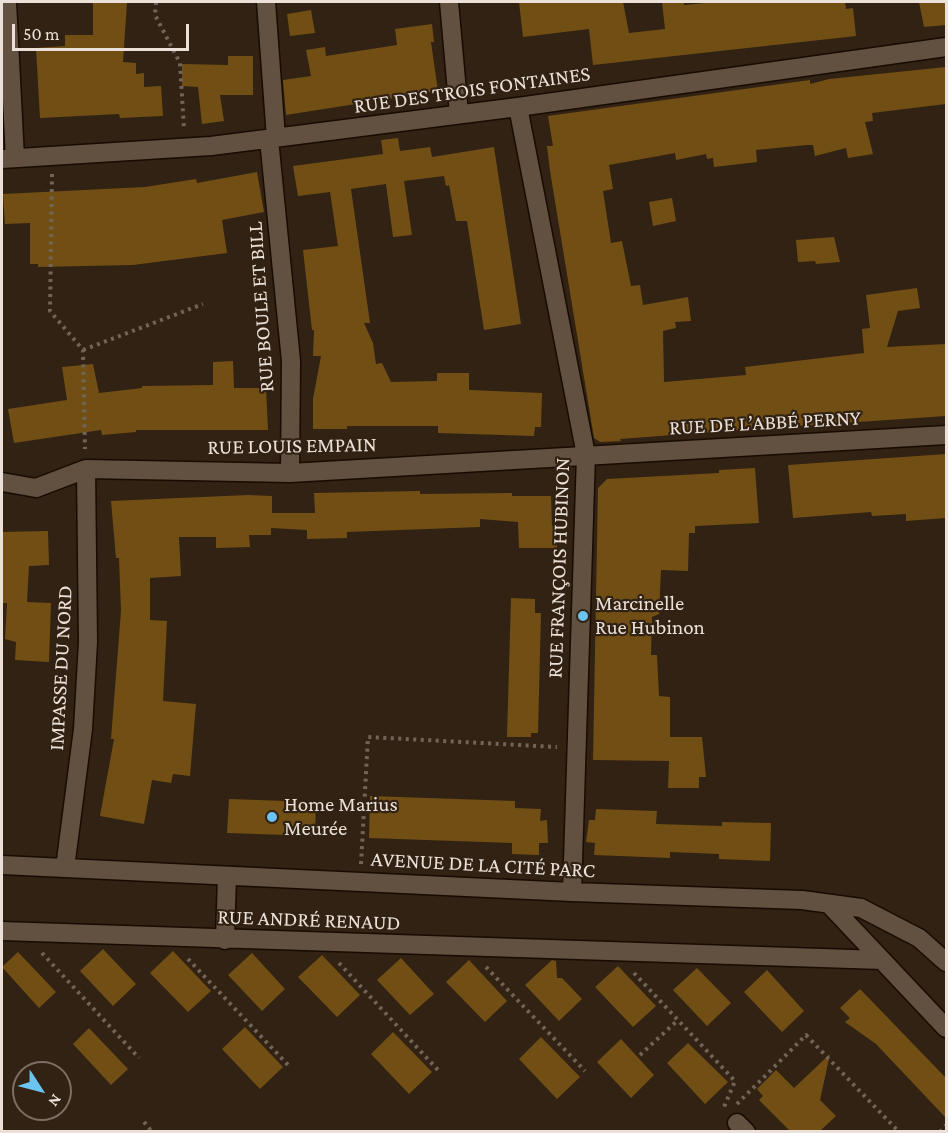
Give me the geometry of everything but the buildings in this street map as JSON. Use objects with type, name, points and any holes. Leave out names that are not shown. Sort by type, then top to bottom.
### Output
[{"type":"street","points":[[7,2],[8,158]]},
{"type":"street","name":"RUE BOULE ET BILL","points":[[266,2],[273,138],[291,362],[290,473]]},
{"type":"street","points":[[450,2],[459,114]]},
{"type":"street","name":"RUE DES TROIS FONTAINES","points":[[8,158],[185,148],[273,138],[518,107],[946,47]]},
{"type":"street","name":"RUE FRANÇOIS HUBINON","points":[[518,107],[586,455],[572,892]]},
{"type":"street","name":"RUE DE L’ABBÉ PERNY","points":[[586,455],[946,435]]},
{"type":"street","name":"RUE LOUIS EMPAIN","points":[[2,482],[36,488],[86,469],[290,473],[586,455]]},
{"type":"street","name":"IMPASSE DU NORD","points":[[65,868],[83,729],[88,642],[86,469]]},
{"type":"street","name":"AVENUE DE LA CITÉ PARC","points":[[2,865],[572,892],[802,900],[861,908],[919,938],[946,962]]},
{"type":"street","points":[[225,940],[227,876]]},
{"type":"street","points":[[829,903],[946,1028]]},
{"type":"street","name":"RUE ANDRÉ RENAUD","points":[[2,931],[614,951]]},
{"type":"street","points":[[614,951],[882,960]]},
{"type":"path","points":[[156,2],[155,15],[180,63],[185,148]]},
{"type":"path","points":[[53,156],[50,310],[83,350],[86,469]]},
{"type":"path","points":[[83,350],[203,304]]},
{"type":"path","points":[[360,873],[368,737],[567,748]]},
{"type":"path","points":[[22,932],[139,1058]]},
{"type":"path","points":[[168,938],[288,1065]]},
{"type":"path","points":[[321,942],[438,1070]]},
{"type":"path","points":[[466,947],[585,1071]]},
{"type":"path","points":[[614,951],[735,1081],[724,1108],[737,1122],[806,1035],[899,1131]]},
{"type":"path","points":[[640,1055],[678,1020]]},
{"type":"path","points":[[144,1122],[152,1131]]},
{"type":"path","points":[[940,1131],[946,1125]]},
{"type":"place","name":"Marcinelle Rue Hubinon","points":[[583,616]]},
{"type":"place","name":"Home Marius Meurée","points":[[272,817]]}]
